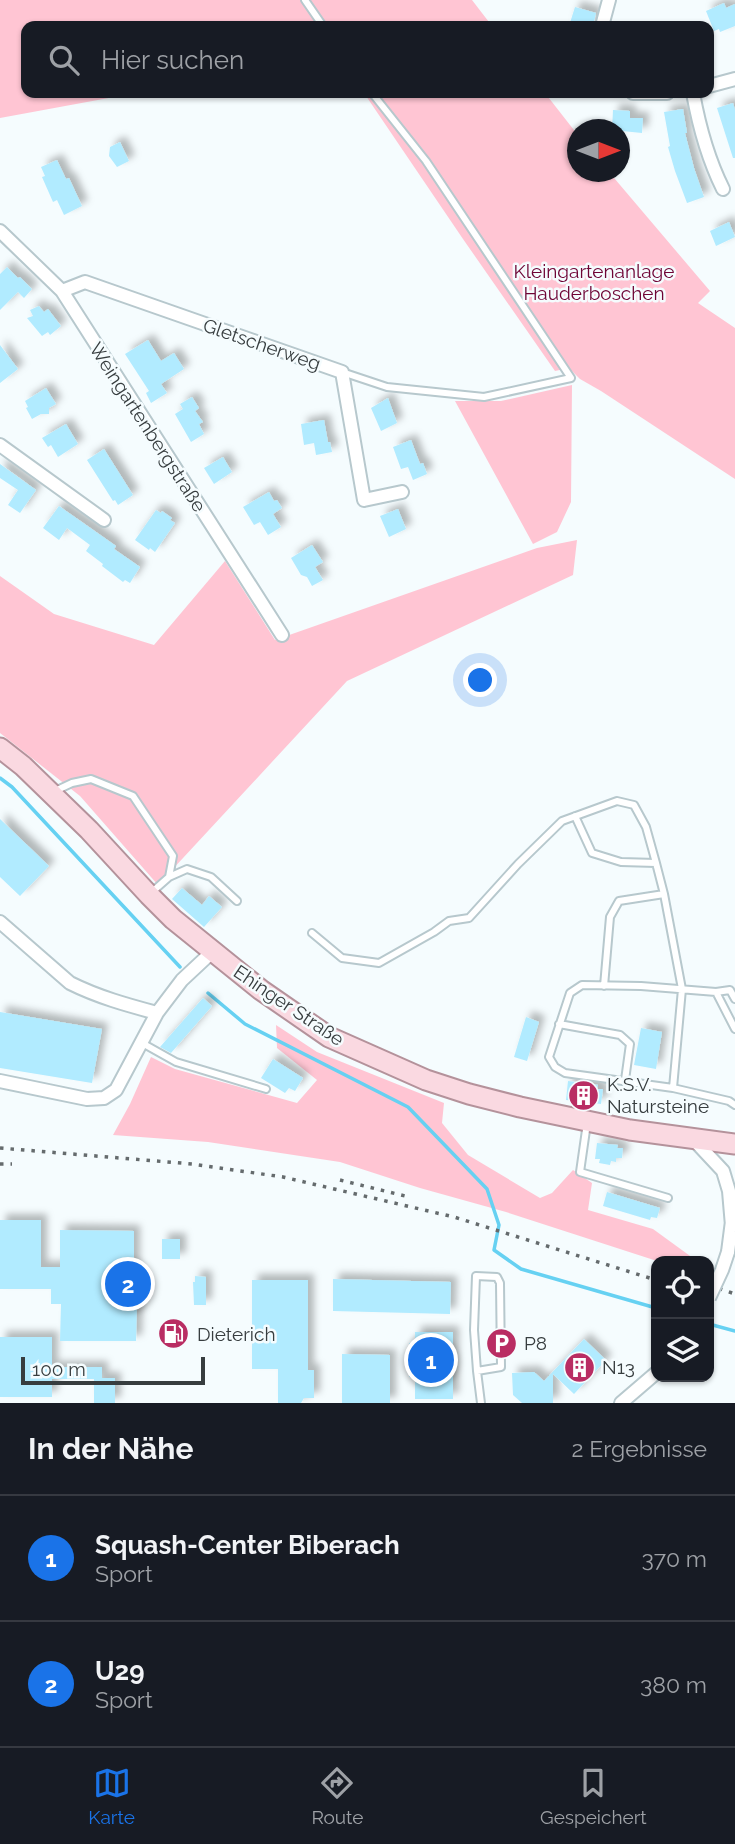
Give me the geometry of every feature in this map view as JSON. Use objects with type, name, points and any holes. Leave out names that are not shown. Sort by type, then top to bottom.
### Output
[{"type":"main road","name":"Ehinger Straße","points":[[0,748],[51,792],[154,891],[173,919],[261,990],[329,1037],[426,1080],[469,1094],[587,1121],[735,1144]]},
{"type":"street","points":[[603,21],[609,0]]},
{"type":"street","points":[[714,85],[735,79]]},
{"type":"street","points":[[694,98],[703,138],[714,172],[723,189]]},
{"type":"street","name":"Weingartenbergstraße","points":[[0,231],[62,291],[282,635]]},
{"type":"street","name":"Gletscherweg","points":[[62,291],[85,282],[342,372],[364,500],[402,492]]},
{"type":"street","points":[[0,445],[104,520]]},
{"type":"street","points":[[0,922],[70,983],[157,1013]]},
{"type":"street","points":[[0,1081],[88,1099],[104,1098],[116,1090],[157,1013],[183,979],[212,952]]},
{"type":"street","points":[[694,1139],[723,1171],[729,1191],[732,1226]]},
{"type":"street","points":[[714,1287],[728,1252],[735,1200]]},
{"type":"street","points":[[621,1403],[651,1377]]},
{"type":"lane","points":[[305,0],[320,21]]},
{"type":"lane","points":[[342,372],[387,387],[484,397],[571,378],[426,161],[376,98]]},
{"type":"lane","points":[[51,792],[91,779],[133,796],[173,856],[169,877]]},
{"type":"lane","points":[[312,933],[342,958],[379,962],[449,921],[469,918],[562,821],[617,801],[634,805],[646,827],[656,863],[682,989],[673,1088]]},
{"type":"lane","points":[[575,816],[592,853],[621,862],[656,863]]},
{"type":"lane","points":[[154,891],[169,877],[187,869],[211,877],[237,901]]},
{"type":"lane","points":[[604,986],[610,917],[619,901],[664,894]]},
{"type":"lane","points":[[735,999],[733,989],[716,992],[582,985],[570,993],[549,1057],[555,1067],[565,1073],[673,1088],[729,1101],[735,1105]]},
{"type":"lane","points":[[716,992],[735,1029]]},
{"type":"lane","points":[[559,1024],[620,1035],[630,1044],[625,1080]]},
{"type":"lane","points":[[140,1042],[176,1062],[266,1089]]},
{"type":"lane","points":[[587,1121],[580,1172],[668,1198]]},
{"type":"lane","points":[[477,1371],[501,1367],[500,1283],[496,1278],[476,1276],[474,1330],[477,1371],[481,1403]]},
{"type":"green space","points":[[0,0],[472,0],[488,21],[21,21],[21,98],[109,98],[0,118]]},
{"type":"green space","name":"Kleingartenanlage Hauderboschen","points":[[367,98],[549,98],[567,121],[567,182],[617,182],[710,291],[698,303],[735,328],[735,479],[580,379],[569,368],[555,371]]},
{"type":"green space","points":[[572,385],[571,502],[557,532],[533,544],[455,401],[501,401]]},
{"type":"green space","points":[[577,540],[573,575],[347,681],[158,885],[80,796],[0,733],[0,576],[54,614],[154,645],[225,561],[275,640],[537,548]]},
{"type":"green space","points":[[276,1025],[317,1052],[444,1103],[442,1123],[468,1155],[540,1198],[552,1193],[573,1170],[592,1183],[588,1210],[653,1229],[690,1256],[651,1256],[651,1259],[340,1162],[208,1142],[113,1135],[151,1057],[175,1069],[297,1103],[317,1080],[277,1048]]},
{"type":"building","points":[[724,3],[726,8],[735,4],[735,26],[720,32],[719,29],[714,31],[714,21],[710,21],[706,11]]},
{"type":"building","points":[[575,7],[596,13],[594,21],[571,21]]},
{"type":"building","points":[[733,103],[735,110],[735,158],[717,108]]},
{"type":"building","points":[[683,109],[685,133],[704,197],[687,203],[668,147],[670,146],[664,112]]},
{"type":"building","points":[[613,110],[630,111],[630,118],[643,118],[642,133],[630,132],[630,119],[613,119]]},
{"type":"building","points":[[120,142],[129,161],[117,167],[109,156],[110,147]]},
{"type":"building","points":[[57,160],[82,206],[64,215],[57,200],[53,202],[42,177],[45,176],[41,167]]},
{"type":"building","points":[[729,222],[735,237],[716,246],[710,231]]},
{"type":"building","points":[[7,267],[32,289],[24,298],[18,292],[0,310],[0,274]]},
{"type":"building","points":[[39,306],[44,312],[48,309],[61,326],[50,335],[48,332],[42,336],[27,318],[33,316],[30,310]]},
{"type":"building","points":[[148,340],[161,361],[174,353],[184,369],[161,384],[167,393],[151,403],[146,393],[149,391],[125,354]]},
{"type":"building","points":[[0,345],[18,369],[0,383]]},
{"type":"building","points":[[46,388],[56,404],[49,408],[49,414],[41,414],[32,419],[25,401]]},
{"type":"building","points":[[192,397],[199,408],[195,411],[203,422],[199,424],[204,434],[191,442],[175,414],[183,409],[180,404]]},
{"type":"building","points":[[388,398],[397,423],[381,431],[371,408]]},
{"type":"building","points":[[324,420],[332,452],[316,455],[314,443],[304,445],[301,424]]},
{"type":"building","points":[[66,424],[78,444],[58,457],[51,445],[48,447],[42,438]]},
{"type":"building","points":[[411,440],[427,474],[413,480],[408,467],[401,469],[393,447]]},
{"type":"building","points":[[104,449],[133,495],[118,505],[87,460]]},
{"type":"building","points":[[223,457],[232,472],[214,484],[204,468]]},
{"type":"building","points":[[0,464],[36,490],[20,513],[8,505],[18,490],[0,478]]},
{"type":"building","points":[[269,492],[282,508],[273,514],[281,527],[268,535],[260,522],[254,525],[243,507]]},
{"type":"building","points":[[59,506],[116,546],[114,549],[140,567],[130,583],[125,580],[123,582],[102,566],[103,564],[86,551],[90,545],[67,528],[59,540],[43,528]]},
{"type":"building","points":[[398,509],[406,529],[389,537],[380,516]]},
{"type":"building","points":[[156,510],[161,513],[162,511],[175,523],[155,552],[135,540]]},
{"type":"building","points":[[312,545],[323,562],[315,567],[323,580],[312,586],[307,577],[301,575],[291,558]]},
{"type":"building","points":[[0,819],[49,866],[20,896],[0,877]]},
{"type":"building","points":[[182,888],[202,905],[209,896],[222,907],[204,927],[172,899]]},
{"type":"building","points":[[203,998],[212,1006],[171,1053],[160,1047]]},
{"type":"building","points":[[0,1012],[102,1029],[92,1083],[0,1068]]},
{"type":"building","points":[[526,1017],[539,1022],[527,1061],[514,1057]]},
{"type":"building","points":[[641,1028],[662,1032],[656,1069],[634,1065]]},
{"type":"building","points":[[273,1059],[303,1078],[295,1091],[289,1088],[285,1093],[261,1078]]},
{"type":"building","name":"K.S.V. Natursteine","points":[[568,1081],[598,1085],[597,1089],[603,1089],[601,1104],[566,1100]]},
{"type":"building","points":[[597,1143],[623,1148],[622,1158],[616,1158],[616,1162],[611,1161],[610,1165],[599,1163],[600,1159],[595,1159]]},
{"type":"building","points":[[607,1192],[660,1208],[657,1218],[651,1217],[650,1220],[603,1206]]},
{"type":"building","points":[[0,1220],[41,1220],[41,1267],[60,1267],[60,1230],[134,1231],[136,1341],[60,1341],[61,1304],[51,1304],[51,1289],[0,1289]]},
{"type":"building","points":[[162,1239],[180,1239],[180,1259],[162,1259]]},
{"type":"building","points":[[195,1276],[206,1277],[206,1305],[194,1305]]},
{"type":"building","points":[[333,1279],[451,1282],[450,1314],[333,1311]]},
{"type":"building","points":[[252,1280],[308,1280],[308,1370],[314,1370],[314,1398],[304,1398],[301,1403],[278,1403],[278,1369],[252,1369]]},
{"type":"building","points":[[415,1332],[453,1332],[453,1399],[415,1399],[415,1377],[409,1377],[409,1343],[415,1343]]},
{"type":"building","points":[[0,1337],[52,1337],[52,1367],[102,1367],[102,1378],[115,1378],[115,1403],[94,1403],[94,1379],[52,1379],[52,1397],[0,1397]]},
{"type":"building","points":[[584,1339],[606,1360],[574,1394],[553,1374],[553,1403],[522,1403],[513,1395],[512,1373],[534,1372],[544,1381]]},
{"type":"building","points":[[342,1354],[390,1355],[390,1403],[342,1403]]},
{"type":"waterway","points":[[0,778],[12,787],[180,967]]},
{"type":"waterway","points":[[208,993],[245,1024],[408,1107],[487,1189],[499,1225],[494,1250],[521,1269],[651,1307]]},
{"type":"waterway","points":[[714,1325],[735,1331]]},
{"type":"railway","points":[[0,1148],[192,1164],[283,1177],[454,1217],[651,1278]]},
{"type":"railway","points":[[0,1164],[12,1164]]},
{"type":"railway","points":[[340,1180],[405,1196]]},
{"type":"railway","points":[[714,1287],[735,1294]]},
{"type":"place","name":"K.S.V. Natursteine","points":[[584,1095]]},
{"type":"place","name":"U29","points":[[128,1284]]},
{"type":"place","name":"Dieterich","points":[[174,1334]]},
{"type":"place","name":"P8","points":[[501,1343]]},
{"type":"place","name":"Squash-Center Biberach","points":[[431,1360]]},
{"type":"place","name":"N13","points":[[579,1367]]}]
